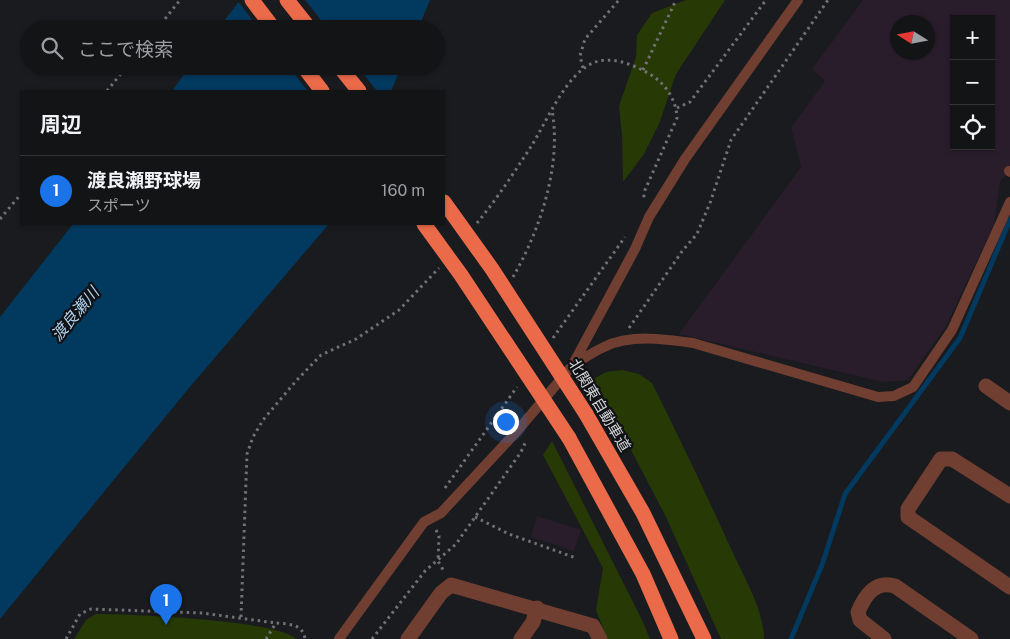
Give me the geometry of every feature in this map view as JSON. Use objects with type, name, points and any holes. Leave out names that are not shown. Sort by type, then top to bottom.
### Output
[{"type":"highway","points":[[252,0],[267,20]]},
{"type":"highway","points":[[287,0],[303,20]]},
{"type":"highway","points":[[310,75],[321,90]]},
{"type":"highway","points":[[346,75],[358,90]]},
{"type":"highway","name":"北関東自動車道","points":[[445,203],[492,268],[586,414],[643,514],[704,639]]},
{"type":"highway","points":[[425,225],[462,275],[569,438],[643,574],[671,639]]},
{"type":"street","points":[[986,386],[1010,403]]},
{"type":"street","points":[[1010,496],[952,459],[941,459],[908,509],[908,516],[1010,587]]},
{"type":"street","points":[[884,639],[860,620],[858,612],[870,592],[877,585],[885,583],[895,586],[971,639]]},
{"type":"street","points":[[408,639],[441,593],[451,585],[537,608],[593,626],[600,639]]},
{"type":"street","points":[[521,639],[533,622],[537,608]]},
{"type":"lane","points":[[339,639],[424,522],[441,513],[518,430],[572,366],[635,249],[649,217],[685,158],[798,0]]},
{"type":"lane","points":[[572,366],[605,346],[625,342],[665,339],[693,343],[878,397],[894,396],[913,387],[952,330],[1010,202]]},
{"type":"path","points":[[164,20],[180,0]]},
{"type":"path","points":[[583,68],[580,56],[586,39],[619,0]]},
{"type":"path","points":[[643,70],[676,0]]},
{"type":"path","points":[[676,108],[690,102],[766,0]]},
{"type":"path","points":[[625,342],[628,329],[683,250],[697,234],[710,204],[731,140],[785,59],[828,0]]},
{"type":"path","points":[[476,225],[532,144],[573,79],[583,68],[606,59],[643,70],[665,86],[676,108],[677,118],[645,190],[643,205],[649,217]]},
{"type":"path","points":[[108,90],[120,75]]},
{"type":"path","points":[[510,282],[524,257],[541,211],[551,169],[556,130],[552,110]]},
{"type":"path","points":[[0,219],[20,195]]},
{"type":"path","points":[[240,617],[247,454],[253,437],[296,380],[321,355],[356,339],[399,310],[442,265]]},
{"type":"path","points":[[372,639],[425,571],[456,544],[521,452],[528,437]]},
{"type":"path","points":[[475,517],[509,534],[576,558]]},
{"type":"path","points":[[424,522],[436,529],[439,536],[438,560],[451,585]]},
{"type":"path","points":[[66,639],[80,614],[91,609],[163,611],[240,617],[290,624],[299,627],[304,633],[305,639]]},
{"type":"path","points":[[266,639],[276,623]]},
{"type":"shaded area","points":[[863,0],[1010,0],[1010,170],[1000,182],[994,224],[946,326],[908,380],[883,382],[679,334],[801,167],[791,128],[825,81],[812,69]]},
{"type":"shaded area","points":[[537,516],[581,530],[574,551],[531,537]]},
{"type":"green space","points":[[686,0],[725,0],[676,74],[659,124],[644,154],[623,182],[619,106],[636,57],[637,35],[652,13]]},
{"type":"green space","points":[[622,370],[639,374],[652,383],[753,595],[761,617],[764,639],[721,639],[666,517],[615,419],[604,410],[590,381],[606,372]]},
{"type":"green space","points":[[552,441],[650,639],[607,639],[596,610],[603,568],[543,455]]},
{"type":"green space","points":[[96,614],[201,619],[234,623],[284,632],[296,639],[74,639],[86,620]]},
{"type":"water","points":[[240,0],[430,0],[422,20],[225,20]]},
{"type":"water","points":[[184,75],[398,75],[391,90],[173,90]]},
{"type":"water","name":"渡良瀬川","points":[[72,225],[328,225],[189,388],[0,619],[0,317]]},
{"type":"pier","points":[[237,0],[305,0],[321,20],[252,20]]},
{"type":"pier","points":[[295,75],[364,75],[376,90],[307,90]]},
{"type":"waterway","points":[[791,639],[822,565],[845,494],[960,338],[1010,220]]},
{"type":"place","name":"渡良瀬野球場","points":[[166,625]]}]
